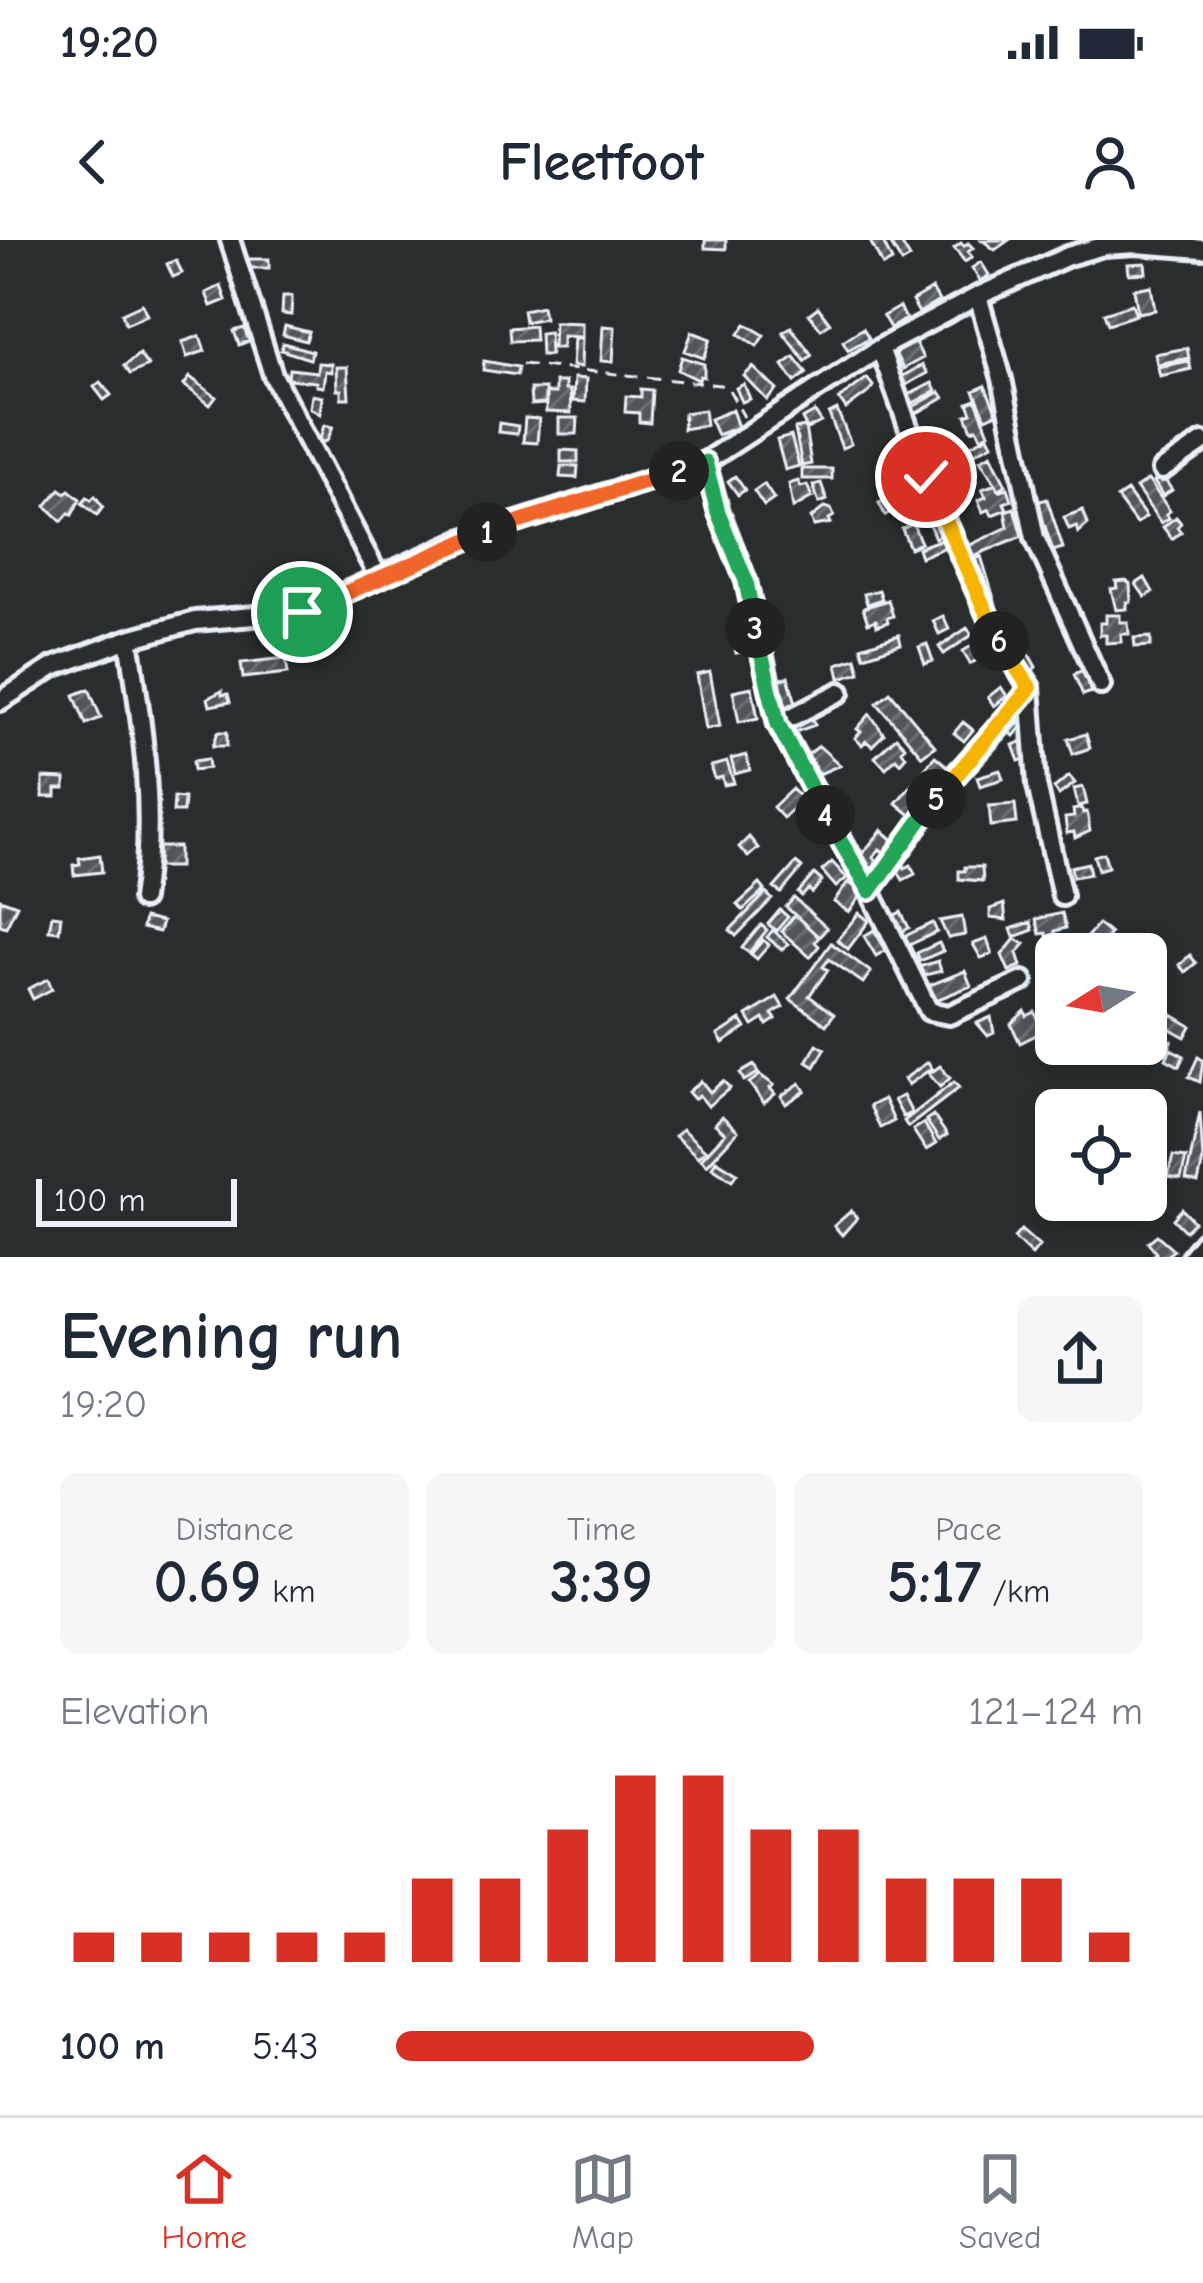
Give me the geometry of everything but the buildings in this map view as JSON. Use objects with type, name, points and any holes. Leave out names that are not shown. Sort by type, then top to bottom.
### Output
[{"type":"street","points":[[230,240],[273,376],[379,578]]},
{"type":"street","points":[[0,701],[53,667],[129,639],[195,621],[302,612],[460,540],[705,462],[880,348],[978,296],[1068,256],[1103,246],[1196,246]]},
{"type":"street","points":[[978,296],[1003,379],[1035,538],[1101,685]]},
{"type":"street","points":[[880,348],[926,477],[999,641],[1030,688],[1037,785],[1062,896]]},
{"type":"street","points":[[1162,470],[1203,442]]},
{"type":"street","points":[[705,462],[718,512],[746,581],[778,724],[870,891],[929,1012],[950,1015],[1023,981]]},
{"type":"street","points":[[129,639],[147,796],[148,866],[142,898]]},
{"type":"street","points":[[870,891],[949,782],[1030,688]]},
{"type":"street","points":[[778,724],[840,692]]},
{"type":"street","points":[[1191,1257],[1203,1241]]},
{"type":"path","points":[[522,364],[720,385],[728,388],[753,434]]},
{"type":"route","points":[[302,612],[460,540],[705,462],[718,512],[746,581],[778,724],[870,891],[949,782],[1030,688],[999,641],[926,477]]}]
